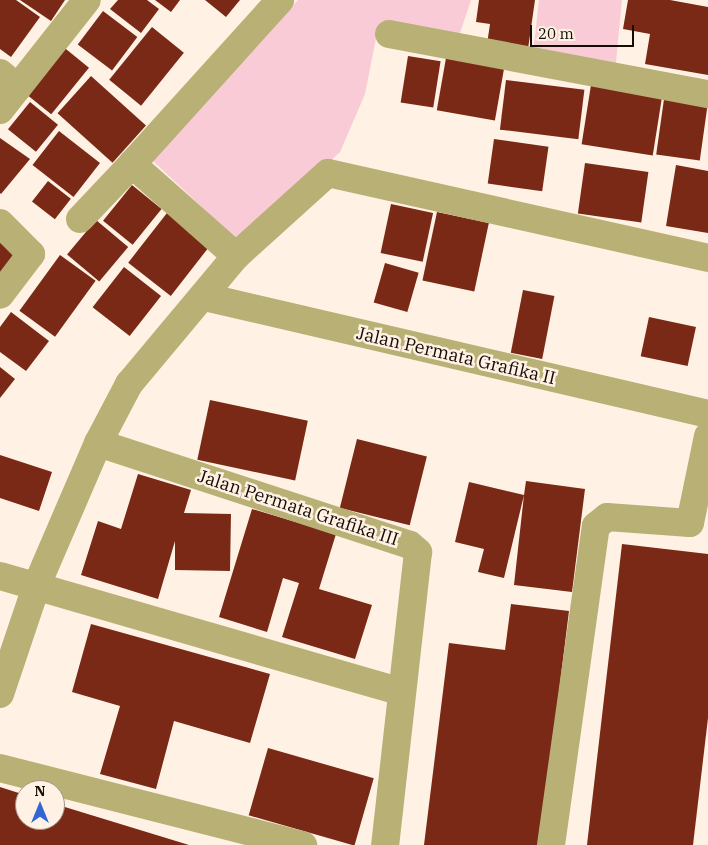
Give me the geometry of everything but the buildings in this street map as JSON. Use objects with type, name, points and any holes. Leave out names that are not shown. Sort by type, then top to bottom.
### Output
[{"type":"street","points":[[0,110],[9,81],[87,0]]},
{"type":"street","points":[[80,219],[280,0]]},
{"type":"street","points":[[389,34],[708,94]]},
{"type":"street","points":[[132,164],[236,256]]},
{"type":"street","points":[[0,694],[36,588],[98,443],[129,384],[204,297],[236,256],[328,172],[708,258]]},
{"type":"street","points":[[0,223],[31,254],[0,295]]},
{"type":"street","name":"Jalan Permata Grafika II","points":[[204,297],[708,414]]},
{"type":"street","points":[[551,845],[596,526],[607,517],[699,526],[708,436]]},
{"type":"street","name":"Jalan Permata Grafika III","points":[[98,443],[410,545],[418,552],[385,845]]},
{"type":"street","points":[[0,576],[36,588],[402,692]]},
{"type":"street","points":[[0,768],[303,845]]},
{"type":"shaded area","points":[[298,0],[471,0],[457,42],[378,28],[365,94],[340,152],[240,243],[153,161]]},
{"type":"shaded area","points":[[539,0],[622,0],[615,72],[533,54]]}]
